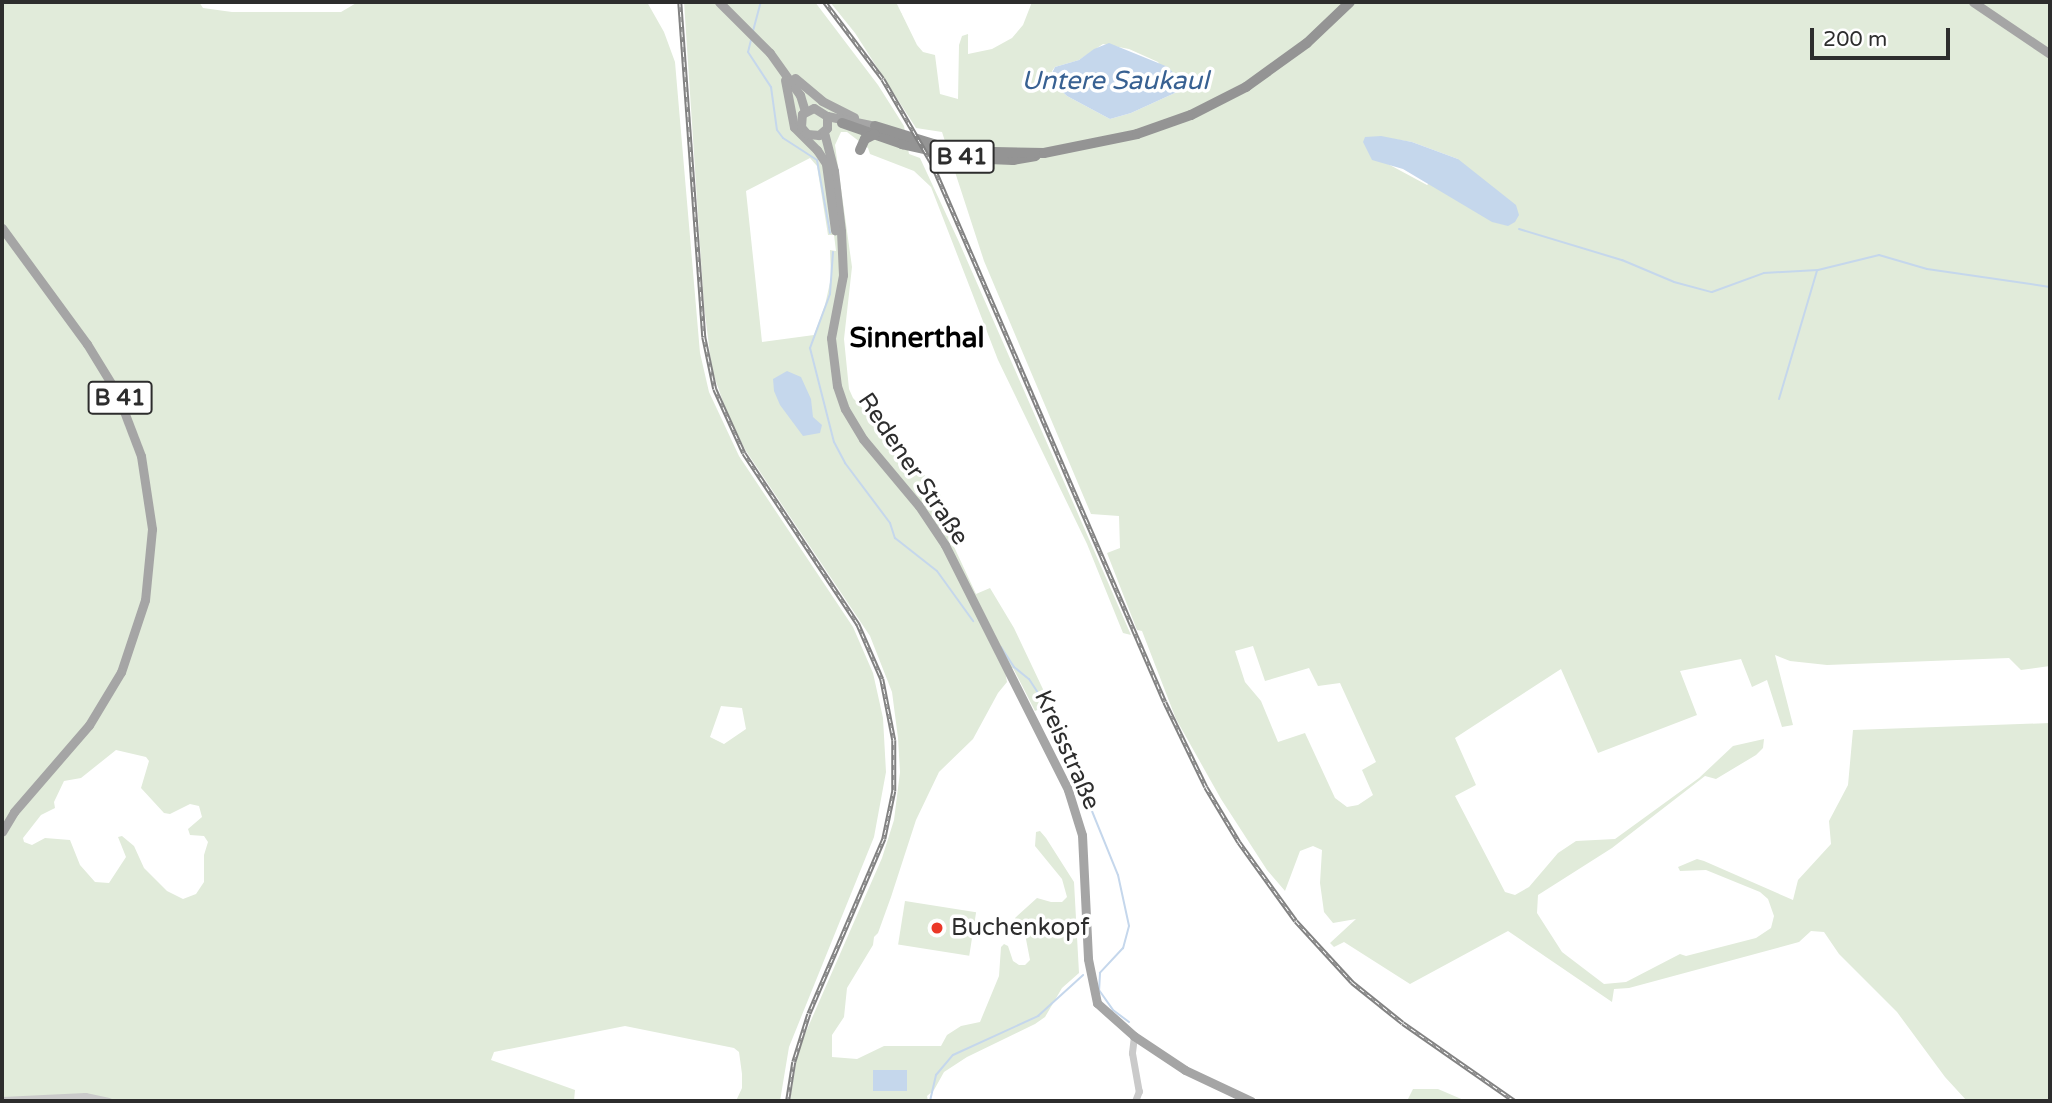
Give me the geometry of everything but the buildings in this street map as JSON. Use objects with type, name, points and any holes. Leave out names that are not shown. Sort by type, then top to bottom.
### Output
[{"type":"highway","name":"B 41","points":[[842,123],[867,136],[965,158],[1013,160],[1125,137],[1181,119],[1246,87],[1307,43],[1349,2]]},
{"type":"main road","name":"B 41","points":[[719,2],[795,78],[867,136]]},
{"type":"main road","points":[[1973,2],[2050,54]]},
{"type":"main road","name":"B 41","points":[[771,53],[809,109],[867,136]]},
{"type":"main road","points":[[776,62],[788,86],[794,127],[829,161]]},
{"type":"main road","name":"B 41","points":[[795,78],[809,109]]},
{"type":"main road","name":"B 41","points":[[809,109],[800,118],[801,127],[807,134],[822,132]]},
{"type":"main road","points":[[822,132],[827,116]]},
{"type":"main road","points":[[829,161],[828,135],[842,123]]},
{"type":"main road","points":[[822,132],[842,123]]},
{"type":"main road","name":"Redener Straße","points":[[822,132],[841,231],[843,275],[831,355],[841,399],[863,439],[919,506],[941,538],[1008,666]]},
{"type":"main road","name":"B 41","points":[[2,228],[87,344],[117,393],[141,456],[150,507],[149,574],[139,628],[129,654],[111,692],[89,726],[2,832]]},
{"type":"main road","name":"Kreisstraße","points":[[1008,666],[1068,790],[1080,823],[1093,992],[1102,1009],[1134,1036],[1243,1101]]},
{"type":"main road","name":"Kreisstraße","points":[[1211,1084],[1251,1101]]},
{"type":"street","points":[[1134,1036],[1132,1053],[1139,1091],[1135,1101]]},
{"type":"street","points":[[2,1100],[85,1096],[108,1101]]},
{"type":"green space","points":[[2,2],[199,2],[203,8],[232,12],[341,12],[358,2],[647,2],[664,32],[675,62],[700,353],[709,392],[739,456],[853,627],[873,673],[883,718],[886,772],[874,837],[789,1047],[780,1101],[736,1101],[742,1088],[742,1074],[739,1052],[734,1048],[625,1026],[494,1052],[491,1060],[575,1090],[574,1101],[2,1101]],"holes":[[[721,706],[742,708],[746,729],[724,744],[710,737]],[[116,750],[146,757],[149,761],[141,788],[164,813],[170,814],[190,804],[199,806],[202,817],[188,829],[190,835],[204,836],[208,842],[204,855],[204,882],[196,894],[183,899],[167,891],[144,868],[134,846],[122,836],[118,837],[126,857],[109,883],[95,882],[80,865],[70,840],[45,838],[32,845],[24,842],[23,838],[41,815],[55,808],[54,802],[64,781],[81,778]]]},
{"type":"green space","points":[[684,2],[815,2],[878,85],[904,126],[909,154],[920,158],[1131,635],[1123,633],[1087,544],[998,360],[931,187],[914,171],[870,154],[868,148],[847,132],[841,132],[835,145],[852,267],[844,339],[849,389],[853,398],[939,491],[946,510],[942,521],[976,594],[990,588],[1014,628],[1050,704],[1035,711],[1013,668],[1005,671],[1007,682],[973,739],[939,772],[916,820],[873,945],[847,988],[844,1017],[832,1035],[832,1057],[857,1059],[884,1046],[941,1046],[947,1035],[961,1026],[980,1022],[999,976],[1001,947],[1004,944],[1008,946],[1013,961],[1019,965],[1025,965],[1030,960],[1025,934],[1015,918],[1037,898],[1062,902],[1067,897],[1062,879],[1035,846],[1036,832],[1040,831],[1046,838],[1074,882],[1079,973],[1062,988],[1045,1017],[967,1057],[944,1072],[934,1090],[927,1096],[928,1101],[790,1101],[798,1050],[882,858],[894,820],[900,772],[898,738],[892,692],[870,636],[746,451],[728,416],[712,370],[704,306]],"holes":[[[810,158],[817,166],[828,235],[834,235],[836,251],[830,250],[831,278],[825,305],[814,335],[762,342],[746,191]]]},
{"type":"green space","points":[[830,2],[896,2],[917,45],[923,52],[935,55],[940,94],[958,99],[959,45],[962,36],[968,34],[968,54],[992,49],[1012,38],[1023,25],[1032,2],[2050,2],[2050,666],[2021,670],[2009,658],[1827,665],[1790,661],[1775,655],[1793,725],[1782,727],[1767,680],[1752,687],[1741,659],[1680,671],[1697,715],[1598,753],[1561,669],[1455,738],[1476,785],[1455,796],[1505,892],[1515,895],[1529,887],[1558,853],[1576,841],[1615,839],[1699,778],[1733,746],[1764,739],[1763,748],[1756,755],[1716,779],[1705,776],[1612,848],[1538,895],[1537,913],[1562,952],[1604,984],[1626,982],[1680,954],[1686,956],[1756,938],[1771,928],[1774,916],[1768,899],[1760,892],[1706,870],[1680,871],[1678,867],[1697,859],[1704,861],[1793,900],[1798,880],[1831,844],[1829,821],[1848,785],[1853,730],[2050,723],[2050,1101],[1967,1101],[1945,1077],[1897,1012],[1839,954],[1824,932],[1811,931],[1799,942],[1629,988],[1614,989],[1612,1002],[1508,931],[1410,984],[1344,942],[1334,947],[1330,943],[1356,919],[1333,923],[1324,912],[1320,883],[1322,850],[1313,846],[1300,851],[1285,891],[1267,870],[1221,799],[1176,719],[1142,631],[1137,630],[1107,553],[1120,548],[1119,516],[1091,514],[984,261],[942,132],[916,128],[855,33]],"holes":[[[1103,44],[1129,49],[1158,62],[1177,92],[1131,113],[1110,119],[1067,96],[1055,85],[1052,71],[1055,67],[1079,60]],[[1381,137],[1412,142],[1458,159],[1427,185],[1388,164]],[[1253,646],[1265,681],[1309,668],[1318,686],[1340,683],[1376,762],[1362,770],[1373,795],[1358,805],[1347,807],[1335,798],[1305,733],[1278,742],[1261,701],[1245,682],[1235,651]]]},
{"type":"green space","name":"Buchenkopf","points":[[905,901],[976,912],[969,956],[898,944]]},
{"type":"green space","points":[[1413,1089],[1438,1089],[1466,1101],[1407,1101]]},
{"type":"water","name":"Untere Saukaul","points":[[1109,43],[1168,67],[1178,78],[1177,92],[1131,113],[1110,119],[1067,96],[1055,85],[1051,75],[1055,67],[1079,60],[1094,49]]},
{"type":"water","points":[[1381,136],[1412,142],[1458,159],[1516,205],[1519,215],[1515,222],[1508,226],[1492,222],[1403,169],[1372,160],[1363,142],[1365,137]]},
{"type":"water","points":[[787,371],[801,377],[811,399],[813,417],[822,425],[820,433],[803,436],[780,405],[774,391],[773,379]]},
{"type":"water","points":[[873,1070],[907,1070],[907,1091],[873,1091]]},
{"type":"waterway","points":[[753,31],[761,2]]},
{"type":"waterway","points":[[751,40],[748,52],[771,87],[777,130],[783,138],[817,160],[830,233]]},
{"type":"waterway","points":[[1519,229],[1622,260],[1674,282],[1712,292],[1764,273],[1818,270],[1879,255],[1927,269],[2050,287]]},
{"type":"waterway","points":[[833,252],[830,294],[810,348],[834,442],[845,463],[890,523],[895,538],[937,571],[973,621]]},
{"type":"waterway","points":[[1779,399],[1817,271]]},
{"type":"waterway","points":[[1001,647],[1014,667],[1029,679],[1038,693],[1060,739]]},
{"type":"waterway","points":[[1083,789],[1118,875],[1129,926],[1123,948],[1100,973],[1099,990],[1113,1010],[1129,1022]]},
{"type":"waterway","points":[[930,1101],[936,1075],[953,1055],[1038,1016],[1083,975]]},
{"type":"railway","points":[[680,2],[704,337],[715,389],[744,453],[858,624],[882,679],[894,740],[894,791],[884,839],[809,1014],[794,1062],[788,1101]]},
{"type":"railway","points":[[825,2],[883,79],[931,161],[1165,702],[1206,787],[1239,842],[1296,921],[1352,982],[1403,1023],[1515,1101]]},
{"type":"place","name":"Buchenkopf","points":[[937,928]]},
{"type":"district","name":"Sinnerthal","points":[[917,338]]}]
